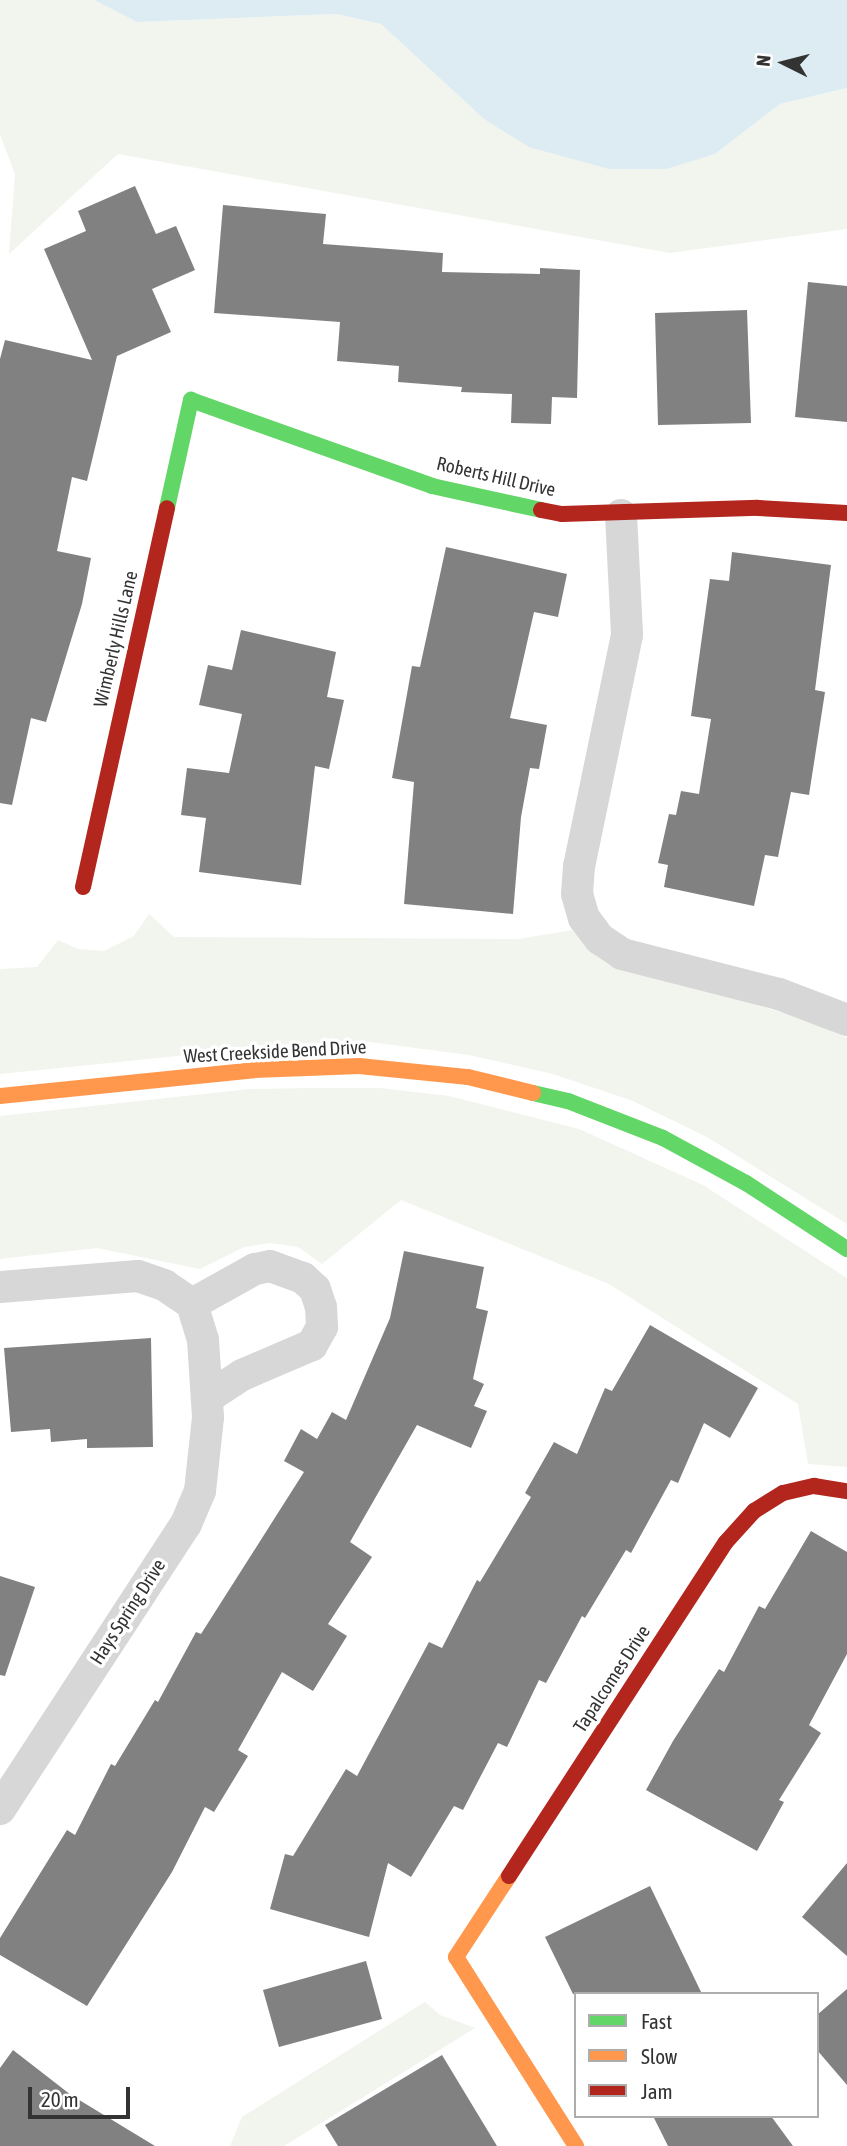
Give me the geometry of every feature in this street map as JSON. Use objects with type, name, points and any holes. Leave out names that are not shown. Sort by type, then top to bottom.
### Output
[{"type":"street","name":"Roberts Hill Drive","points":[[191,400],[458,493],[562,514],[621,515],[758,508],[847,513]]},
{"type":"street","name":"Wimberly Hills Lane","points":[[83,887],[191,400]]},
{"type":"street","points":[[621,515],[627,635],[579,866],[577,894],[584,918],[600,940],[622,954],[779,994],[847,1020]]},
{"type":"street","name":"West Creekside Bend Drive","points":[[0,1096],[254,1070],[359,1066],[468,1077],[568,1101],[663,1138],[746,1183],[847,1249]]},
{"type":"street","points":[[0,1287],[138,1276],[164,1285],[192,1304],[255,1269],[270,1266],[303,1278],[315,1289],[321,1307],[322,1327],[312,1345],[242,1375],[207,1398]]},
{"type":"street","name":"Hays Spring Drive","points":[[3,1797],[186,1524],[200,1491],[207,1453],[207,1398],[203,1340],[192,1304]]},
{"type":"street","name":"Tapalcomes Drive","points":[[576,2146],[456,1957],[726,1542],[754,1511],[783,1493],[814,1486],[847,1491]]},
{"type":"shaded area","points":[[0,0],[94,0],[137,22],[336,14],[381,24],[484,119],[715,154],[780,104],[847,88],[847,229],[670,253],[118,154],[9,254],[15,174],[0,135]]},
{"type":"shaded area","points":[[94,0],[847,0],[847,88],[780,104],[715,154],[666,169],[609,169],[529,147],[484,119],[381,24],[336,14],[137,22]]},
{"type":"shaded area","points":[[149,914],[174,937],[518,939],[585,928],[626,967],[802,1018],[847,1038],[847,1224],[707,1137],[633,1101],[553,1074],[469,1055],[370,1042],[305,1043],[0,1074],[0,969],[37,967],[58,940],[78,949],[104,951],[134,936]]},
{"type":"shaded area","points":[[380,1088],[449,1096],[579,1129],[703,1185],[847,1278],[847,1467],[808,1464],[798,1404],[609,1284],[401,1200],[322,1264],[298,1247],[270,1243],[244,1247],[200,1269],[97,1248],[0,1259],[0,1116],[250,1089]]},
{"type":"shaded area","points":[[425,2002],[440,2015],[475,2028],[284,2146],[230,2146],[242,2117]]},
{"type":"building","points":[[135,186],[156,234],[176,226],[195,270],[152,289],[171,332],[117,356],[87,481],[72,477],[57,551],[91,558],[82,604],[46,722],[31,718],[12,805],[0,803],[0,359],[5,340],[92,360],[44,249],[86,231],[78,211]]},
{"type":"building","points":[[223,205],[326,214],[323,244],[443,253],[442,272],[540,274],[540,268],[580,270],[577,398],[552,397],[551,424],[511,423],[512,394],[461,392],[462,387],[398,382],[399,366],[337,361],[340,322],[214,313]]},
{"type":"building","points":[[808,282],[847,286],[847,422],[795,417]]},
{"type":"building","points":[[747,310],[751,423],[658,425],[655,313]]},
{"type":"building","points":[[446,547],[567,574],[558,617],[534,612],[510,718],[547,725],[539,769],[530,768],[521,817],[513,914],[404,904],[414,782],[392,778],[412,666],[420,667]]},
{"type":"building","points":[[732,552],[831,565],[815,690],[825,692],[809,795],[791,792],[778,857],[765,855],[754,906],[664,887],[668,865],[658,863],[669,814],[676,815],[681,791],[699,794],[711,719],[691,716],[710,579],[729,581]]},
{"type":"building","points":[[241,630],[336,652],[327,697],[344,700],[329,769],[315,766],[301,885],[199,872],[206,818],[181,815],[187,768],[229,773],[242,714],[199,705],[208,665],[232,670]]},
{"type":"building","points":[[404,1251],[484,1267],[476,1308],[488,1311],[473,1379],[484,1384],[474,1406],[487,1411],[471,1448],[417,1425],[350,1542],[372,1557],[328,1624],[347,1636],[313,1691],[282,1672],[238,1750],[248,1756],[214,1812],[205,1807],[172,1872],[87,2006],[0,1955],[0,1938],[67,1830],[75,1835],[111,1764],[115,1766],[155,1700],[158,1702],[196,1632],[201,1634],[304,1472],[284,1461],[301,1429],[317,1439],[332,1412],[346,1420],[390,1318]]},
{"type":"building","points":[[650,1325],[758,1388],[730,1438],[704,1423],[678,1483],[671,1480],[631,1553],[626,1550],[585,1618],[582,1616],[546,1683],[539,1680],[507,1747],[498,1743],[463,1810],[454,1806],[411,1877],[388,1863],[369,1937],[270,1909],[285,1854],[293,1856],[346,1769],[357,1776],[429,1642],[442,1648],[477,1580],[480,1582],[531,1497],[525,1493],[554,1442],[577,1454],[605,1388],[612,1391]]},
{"type":"building","points":[[151,1338],[153,1447],[87,1448],[87,1439],[51,1442],[50,1429],[11,1432],[4,1348]]},
{"type":"building","points":[[811,1531],[847,1552],[847,1654],[809,1725],[821,1733],[779,1800],[784,1802],[757,1851],[646,1790],[673,1741],[719,1669],[724,1672],[759,1606],[765,1609]]},
{"type":"building","points":[[0,1576],[35,1587],[5,1676],[0,1675]]},
{"type":"building","points":[[847,1863],[847,1956],[802,1917]]},
{"type":"building","points":[[650,1886],[701,1992],[573,1994],[545,1937]]},
{"type":"building","points":[[366,1961],[382,2019],[279,2047],[263,1990]]},
{"type":"building","points":[[847,1989],[847,2085],[819,2052],[819,2013]]},
{"type":"building","points":[[13,2050],[71,2095],[155,2146],[0,2146],[0,2068]]},
{"type":"building","points":[[442,2055],[497,2146],[338,2146],[325,2125]]},
{"type":"building","points":[[654,2118],[772,2118],[793,2146],[668,2146]]},
{"type":"traffic: fast","points":[[167,508],[191,400],[432,486],[541,510]]},
{"type":"traffic: fast","points":[[533,1093],[568,1101],[663,1138],[746,1183],[847,1249]]},
{"type":"traffic: slow","points":[[0,1096],[254,1070],[359,1066],[468,1077],[533,1093]]},
{"type":"traffic: slow","points":[[509,1876],[456,1957],[576,2146]]},
{"type":"traffic: jam","points":[[83,887],[167,508]]},
{"type":"traffic: jam","points":[[541,510],[562,514],[758,508],[847,513]]},
{"type":"traffic: jam","points":[[509,1876],[726,1542],[754,1511],[783,1493],[814,1486],[847,1491]]}]
